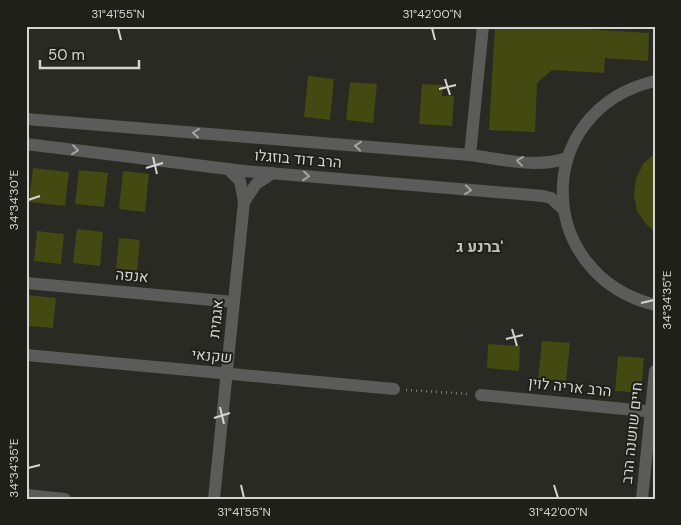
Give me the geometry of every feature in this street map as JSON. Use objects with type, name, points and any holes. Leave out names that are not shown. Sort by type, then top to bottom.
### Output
[{"type":"street","points":[[470,155],[483,26]]},
{"type":"street","points":[[655,81],[623,92],[593,114],[582,129],[568,158],[562,181],[564,210],[570,236],[590,268],[619,292],[655,305]]},
{"type":"street","name":"הרב דוד בוזגלו","points":[[26,119],[470,155],[536,163],[557,162],[568,158]]},
{"type":"street","name":"הרב דוד בוזגלו","points":[[26,144],[273,174],[543,196],[551,198],[564,210]]},
{"type":"street","name":"אגמית","points":[[214,499],[244,202],[240,181],[228,169]]},
{"type":"street","points":[[244,202],[256,184],[273,174]]},
{"type":"street","name":"אנפה","points":[[26,283],[234,302]]},
{"type":"street","name":"שקנאי","points":[[26,355],[394,389]]},
{"type":"street","name":"חיים שושנה הרב","points":[[642,499],[653,412],[655,371]]},
{"type":"street","name":"הרב אריה לוין","points":[[482,395],[653,412]]},
{"type":"street","points":[[26,495],[65,499]]},
{"type":"path","points":[[394,389],[482,395]]},
{"type":"building","points":[[495,26],[538,26],[649,33],[648,61],[605,58],[604,73],[552,70],[537,83],[535,132],[489,130]]},
{"type":"building","points":[[308,76],[334,79],[330,120],[304,117]]},
{"type":"building","points":[[350,82],[377,84],[373,123],[346,120]]},
{"type":"building","points":[[422,84],[443,85],[442,96],[454,96],[452,126],[419,124]]},
{"type":"building","points":[[655,153],[655,232],[646,224],[637,211],[634,195],[636,179],[643,164]]},
{"type":"building","points":[[33,168],[69,172],[65,206],[29,202]]},
{"type":"building","points":[[79,170],[108,173],[104,207],[75,204]]},
{"type":"building","points":[[123,171],[149,174],[145,212],[119,209]]},
{"type":"building","points":[[77,229],[103,232],[100,266],[73,263]]},
{"type":"building","points":[[37,231],[64,234],[61,264],[34,261]]},
{"type":"building","points":[[119,238],[140,240],[137,271],[116,268]]},
{"type":"building","points":[[26,295],[56,298],[53,328],[26,326]]},
{"type":"building","points":[[542,341],[570,343],[566,381],[538,379]]},
{"type":"building","points":[[488,344],[520,346],[519,371],[487,368]]},
{"type":"building","points":[[618,356],[644,358],[641,393],[615,391]]},
{"type":"district","name":"ברנע ג'","points":[[480,246]]}]
